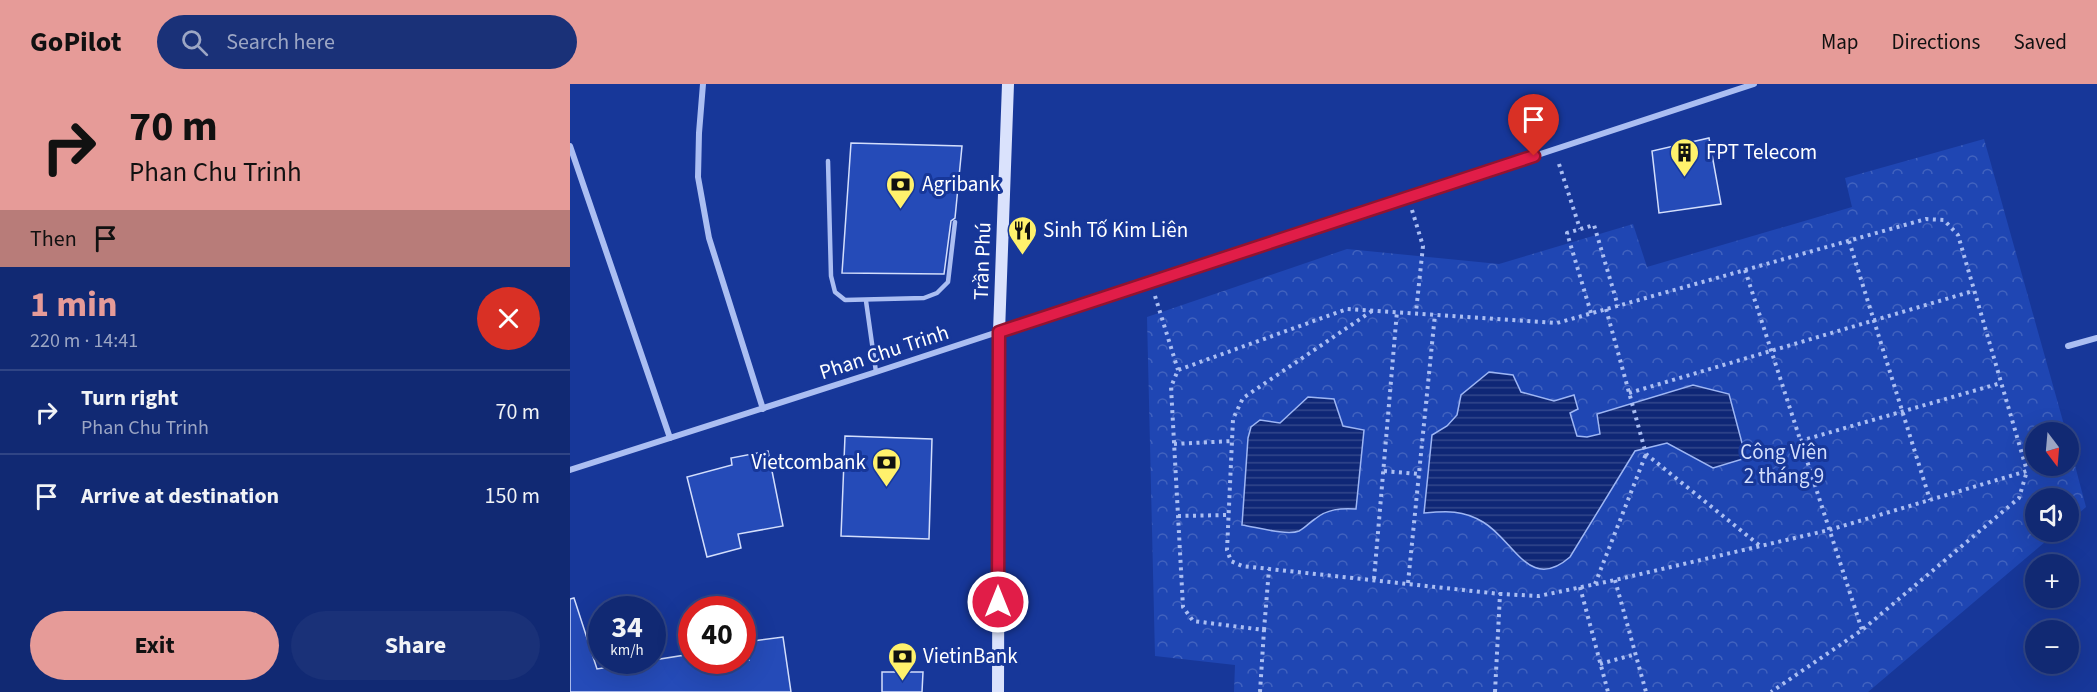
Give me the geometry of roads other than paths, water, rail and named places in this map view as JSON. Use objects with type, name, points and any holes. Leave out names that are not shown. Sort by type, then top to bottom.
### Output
[{"type":"street","points":[[703,84],[698,177],[709,238],[763,409]]},
{"type":"street","name":"Trần Phú","points":[[998,692],[999,332],[1008,84]]},
{"type":"street","name":"Phan Chu Trinh","points":[[570,470],[763,409],[1754,84]]},
{"type":"street","points":[[570,146],[670,438]]},
{"type":"street","points":[[2068,346],[2097,338]]},
{"type":"lane","points":[[828,161],[831,276],[835,292],[845,300],[924,298],[937,293],[948,282],[955,222]]},
{"type":"lane","points":[[866,301],[876,372]]},
{"type":"place","name":"FPT Telecom","points":[[1685,178]]},
{"type":"place","name":"Agribank","points":[[901,210]]},
{"type":"place","name":"Sinh Tố Kim Liên","points":[[1022,256]]},
{"type":"place","name":"Vietcombank","points":[[887,488]]},
{"type":"place","name":"VietinBank","points":[[902,682]]},
{"type":"park label","name":"Công Viên 2 tháng 9","points":[[1784,464]]}]
